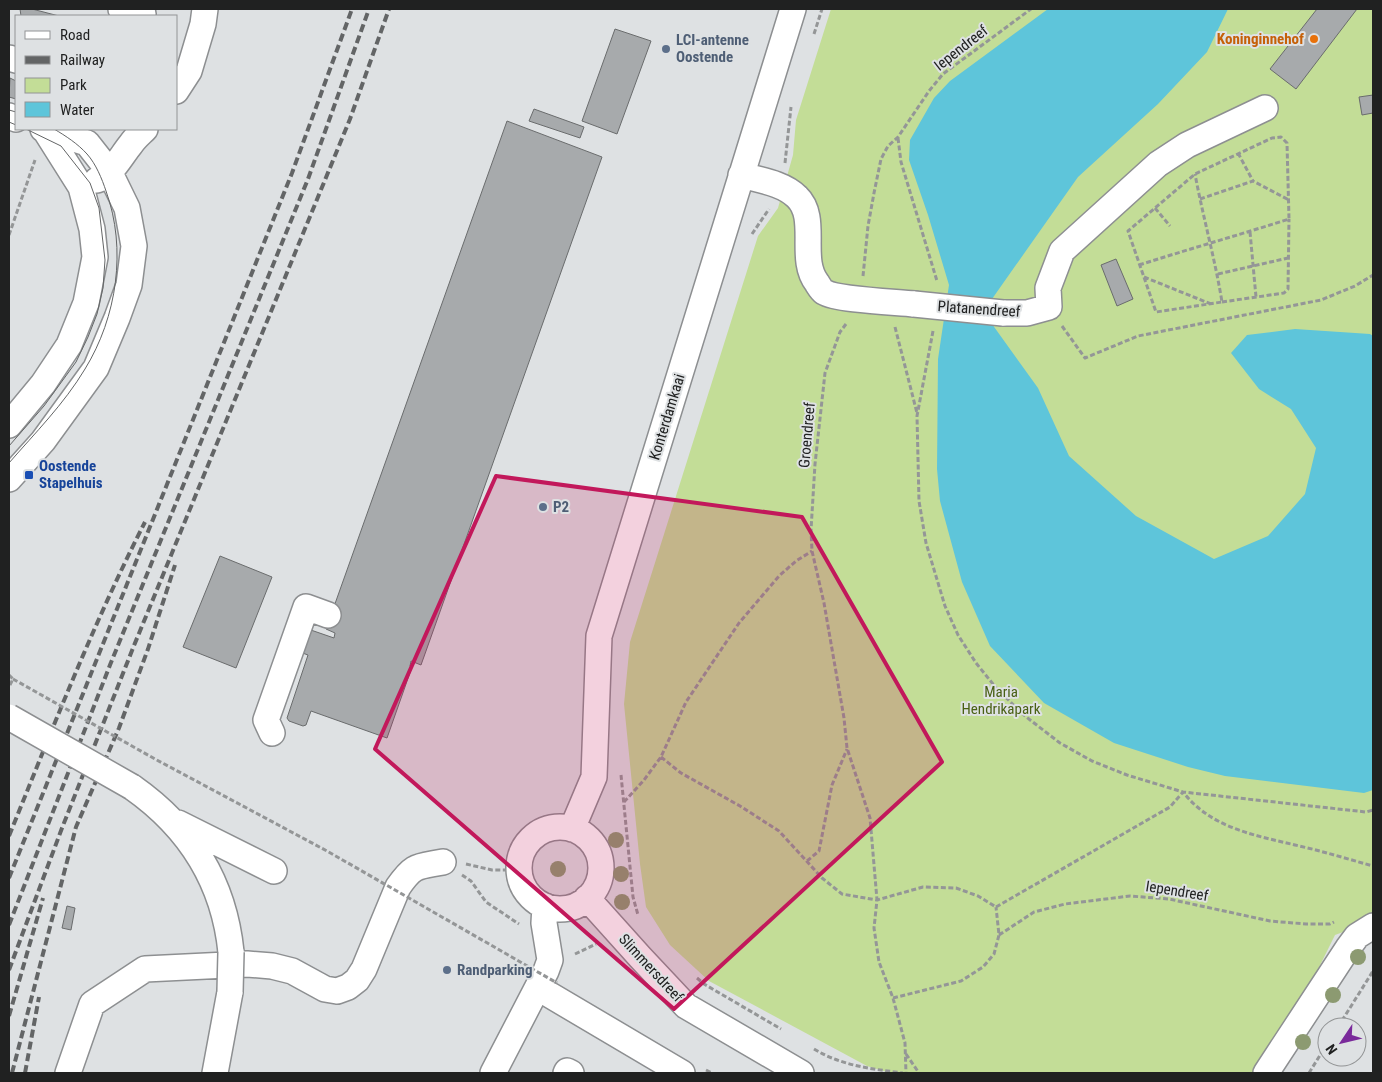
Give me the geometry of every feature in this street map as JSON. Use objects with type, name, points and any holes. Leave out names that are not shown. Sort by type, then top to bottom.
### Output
[{"type":"street","points":[[178,88],[189,71],[205,9]]},
{"type":"street","name":"Konterdamkaai","points":[[572,829],[594,777],[599,636],[793,9]]},
{"type":"street","points":[[1049,307],[1048,288],[1062,251],[1158,164],[1187,145],[1265,108]]},
{"type":"street","points":[[9,425],[43,384],[69,345],[86,303],[95,257],[92,229],[81,187],[45,130]]},
{"type":"street","points":[[9,479],[43,441],[96,368],[129,285],[134,246],[127,208],[109,171],[86,144],[47,130]]},
{"type":"street","points":[[81,187],[102,178],[144,130]]},
{"type":"street","name":"Platanendreef","points":[[741,175],[780,186],[797,196],[805,207],[808,265],[814,280],[823,292],[840,297],[1003,313],[1027,313],[1049,307]]},
{"type":"street","points":[[272,733],[266,720],[306,607],[328,615]]},
{"type":"street","points":[[9,717],[150,799],[194,847],[218,891],[212,897]]},
{"type":"street","points":[[9,730],[127,798],[274,871]]},
{"type":"street","points":[[127,798],[144,812],[172,842],[212,897],[229,930],[224,953],[223,993],[225,1027],[215,1073]]},
{"type":"street","points":[[556,827],[572,829],[583,834],[592,843],[599,859],[600,877],[595,889],[588,898],[572,907],[553,909],[531,898],[522,885],[519,870],[521,854],[529,841],[542,831],[556,827]]},
{"type":"street","points":[[68,1073],[92,1004],[145,969],[247,964],[272,966],[292,971],[325,989],[338,991],[348,987],[357,980],[364,969],[398,887],[406,875],[413,868],[443,862]]},
{"type":"street","name":"Slimmersdreef","points":[[588,898],[686,1006],[801,1073]]},
{"type":"street","points":[[497,1066],[550,960],[544,922],[544,906]]},
{"type":"street","points":[[1266,1073],[1348,948],[1357,936],[1373,926]]},
{"type":"street","points":[[553,989],[682,1073]]},
{"type":"street","points":[[201,1073],[223,993]]},
{"type":"path","points":[[814,35],[822,9]]},
{"type":"path","name":"Iependreef","points":[[898,137],[928,90],[943,74],[1030,9]]},
{"type":"path","points":[[750,240],[753,231],[766,214],[780,186],[785,167],[792,105]]},
{"type":"path","points":[[9,235],[44,130]]},
{"type":"path","points":[[898,137],[904,171],[938,285]]},
{"type":"path","name":"Groendreef","points":[[877,900],[870,818],[847,748],[824,603],[812,551],[811,530],[815,464],[825,374],[840,332],[850,317],[857,298],[864,270],[868,226],[881,159],[888,146],[898,137]]},
{"type":"path","points":[[1272,138],[1281,138],[1287,143],[1289,200],[1288,289],[1284,293],[1156,312],[1128,231],[1195,174],[1238,152],[1272,138]]},
{"type":"path","points":[[1238,152],[1253,181],[1289,200]]},
{"type":"path","points":[[1195,174],[1218,274],[1222,302]]},
{"type":"path","points":[[1200,200],[1253,181]]},
{"type":"path","points":[[1155,208],[1170,226]]},
{"type":"path","points":[[1139,265],[1289,219]]},
{"type":"path","points":[[1250,232],[1256,297]]},
{"type":"path","points":[[1218,274],[1288,258]]},
{"type":"path","points":[[1049,307],[1085,358],[1138,336],[1321,300],[1355,286],[1373,275]]},
{"type":"path","points":[[1144,278],[1212,304]]},
{"type":"path","points":[[888,301],[917,416]]},
{"type":"path","points":[[933,330],[917,416],[919,501],[926,542],[945,606],[958,635],[976,663],[997,689],[1025,716],[1060,743],[1092,761],[1127,775],[1183,792],[1366,812],[1373,810]]},
{"type":"path","points":[[623,803],[644,780],[660,757],[686,702],[739,623],[778,576],[812,551]]},
{"type":"path","points":[[9,675],[155,759],[327,851],[553,989]]},
{"type":"path","points":[[9,687],[13,679]]},
{"type":"path","points":[[807,861],[819,851],[832,785],[847,748]]},
{"type":"path","points":[[660,757],[681,774],[740,806],[779,831],[822,878],[842,894],[877,900],[923,887],[956,888],[978,896],[996,908],[999,935],[994,954],[983,967],[961,981],[893,998]]},
{"type":"path","points":[[621,774],[633,897],[636,913],[643,920]]},
{"type":"path","points":[[1183,792],[1194,806],[1237,830],[1373,866]]},
{"type":"path","points":[[996,908],[1170,807],[1183,792]]},
{"type":"path","points":[[443,862],[465,864],[492,870],[519,870]]},
{"type":"path","points":[[443,862],[471,880],[486,902],[524,928]]},
{"type":"path","name":"Iependreef","points":[[999,935],[1034,912],[1065,904],[1130,896],[1169,898],[1270,921],[1330,924],[1338,920]]},
{"type":"path","points":[[811,1048],[844,1064],[905,1073],[905,1043],[893,998],[879,962],[874,928],[877,900]]},
{"type":"path","points":[[1344,1017],[1373,971]]},
{"type":"path","points":[[692,973],[704,984],[787,1033]]},
{"type":"path","points":[[905,1054],[919,1073]]},
{"type":"path","points":[[1309,1073],[1317,1060]]},
{"type":"highlighted area","points":[[496,476],[802,517],[942,762],[674,1009],[375,749]]},
{"type":"green space","name":"Maria Hendrikapark","points":[[831,9],[1373,9],[1373,921],[1335,935],[1276,1054],[1262,1073],[890,1073],[867,1066],[709,981],[670,945],[646,907],[624,704],[630,642],[758,236],[778,208],[793,155],[796,120]]},
{"type":"water","points":[[1048,9],[1228,9],[1207,52],[1158,104],[1078,177],[992,299],[992,324],[1038,388],[1069,456],[1136,516],[1214,559],[1268,536],[1305,494],[1316,448],[1291,409],[1259,389],[1231,353],[1247,335],[1295,329],[1370,334],[1373,336],[1373,790],[1364,793],[1225,776],[1188,767],[1114,743],[1044,703],[990,646],[962,582],[940,501],[937,469],[938,359],[949,285],[909,160],[910,140],[934,98],[950,81]]},
{"type":"building","points":[[20,9],[32,9],[55,15],[21,15]]},
{"type":"building","name":"Koninginnehof","points":[[1317,9],[1357,9],[1296,89],[1270,69]]},
{"type":"building","points":[[615,29],[651,41],[617,134],[582,121]]},
{"type":"building","points":[[10,78],[15,80],[15,99],[9,97]]},
{"type":"building","points":[[1373,95],[1373,113],[1362,115],[1359,97]]},
{"type":"building","points":[[534,109],[584,127],[580,138],[529,121]]},
{"type":"building","points":[[507,121],[602,157],[421,665],[411,661],[410,666],[412,667],[387,738],[311,711],[306,725],[303,726],[289,721],[287,718],[308,655],[297,651],[305,628],[334,638],[335,633],[326,629]]},
{"type":"building","points":[[1116,259],[1133,299],[1117,306],[1101,265]]},
{"type":"building","points":[[220,556],[272,577],[236,668],[183,647]]},
{"type":"building","points":[[67,906],[75,908],[71,930],[62,928]]},
{"type":"tram line","points":[[9,110],[15,112]]},
{"type":"tram line","points":[[9,122],[15,125]]},
{"type":"tram line","points":[[9,446],[44,406],[76,362],[97,314],[103,288],[105,260],[99,208],[90,183],[61,146],[28,130]]},
{"type":"tram line","points":[[9,463],[59,406],[85,369],[105,327],[115,282],[116,236],[103,182],[87,154],[72,140],[56,130]]},
{"type":"railway","points":[[9,878],[292,173],[352,9]]},
{"type":"railway","points":[[9,925],[110,665],[308,179],[369,9]]},
{"type":"railway","points":[[9,970],[62,828],[133,648],[350,119],[389,9]]},
{"type":"railway","points":[[9,836],[90,638],[145,522]]},
{"type":"railway","points":[[12,1073],[76,827],[119,728],[148,649],[175,565]]},
{"type":"railway","points":[[9,1016],[43,898]]},
{"type":"railway","points":[[25,1073],[39,997]]},
{"type":"place","name":"Koninginnehof","points":[[1314,39]]},
{"type":"place","name":"LCI-antenne Oostende","points":[[666,49]]},
{"type":"place","name":"Oostende Stapelhuis","points":[[29,475]]},
{"type":"place","name":"P2","points":[[543,507]]},
{"type":"place","name":"Randparking","points":[[447,970]]}]
